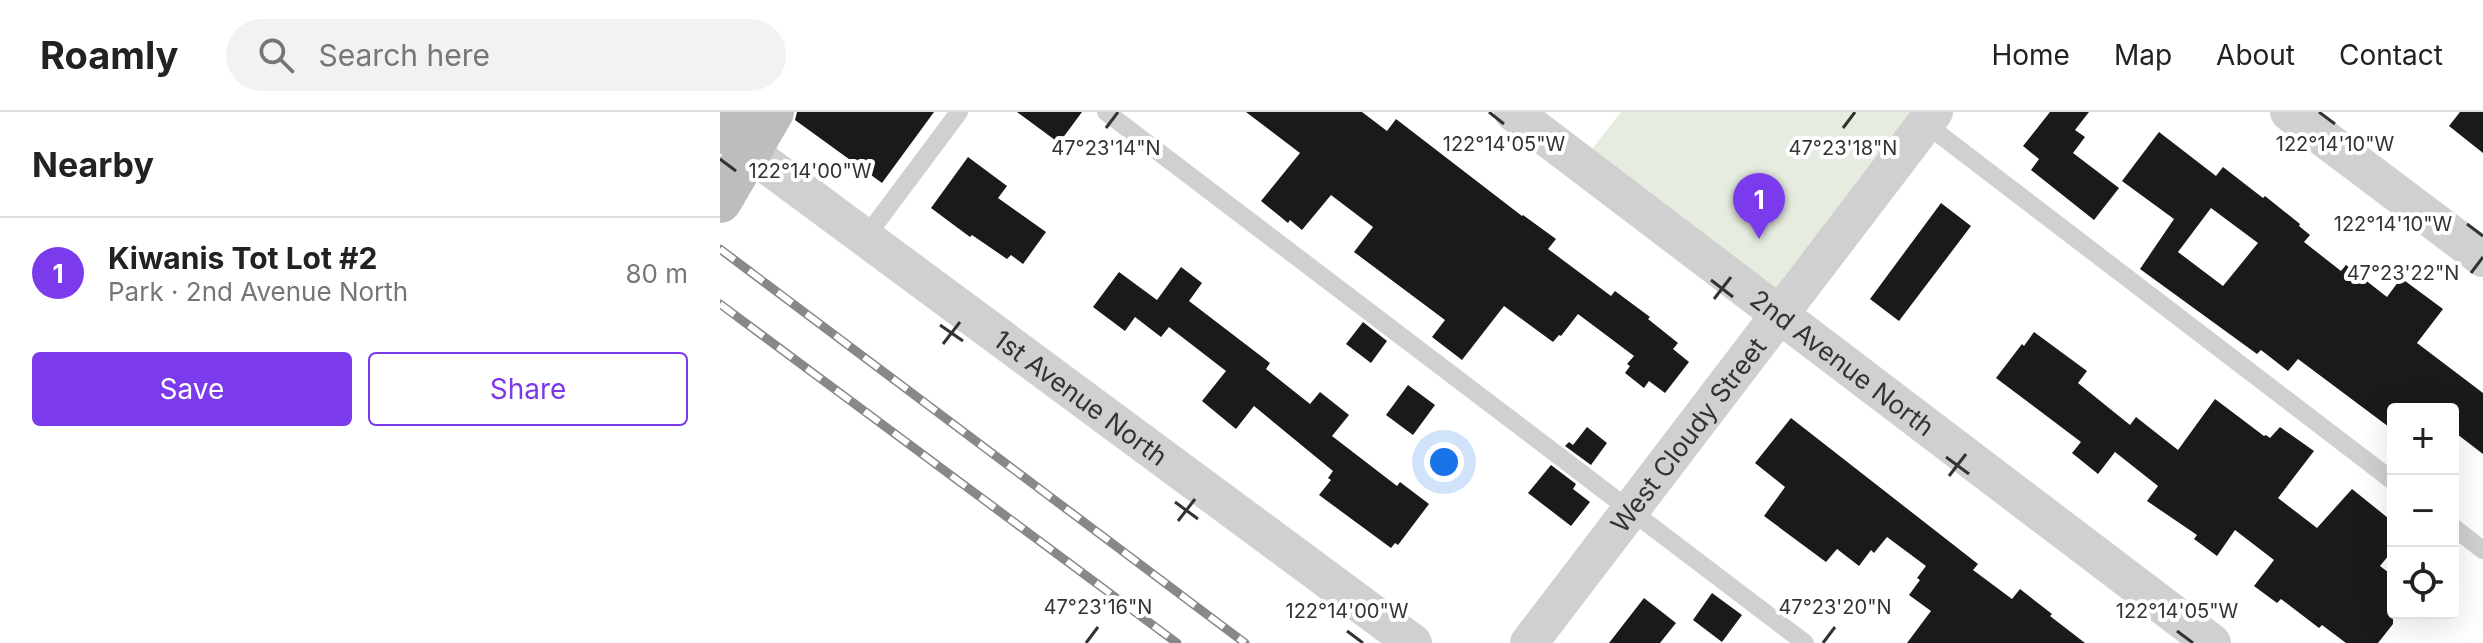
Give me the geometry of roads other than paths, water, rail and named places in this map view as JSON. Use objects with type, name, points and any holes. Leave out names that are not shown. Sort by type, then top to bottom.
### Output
[{"type":"main road","points":[[720,201],[733,132],[772,112]]},
{"type":"street","name":"2nd Avenue North","points":[[1513,112],[2212,643]]},
{"type":"street","points":[[2289,112],[2483,258]]},
{"type":"street","name":"West Cloudy Street","points":[[1529,643],[1780,314],[1923,116]]},
{"type":"street","name":"1st Avenue North","points":[[733,132],[865,238],[1413,643]]},
{"type":"lane","points":[[865,238],[959,112]]},
{"type":"lane","points":[[1106,112],[1805,643]]},
{"type":"lane","points":[[1923,116],[2387,476]]},
{"type":"lane","points":[[2459,532],[2483,550]]},
{"type":"railway","points":[[720,249],[1245,643]]},
{"type":"railway","points":[[720,304],[1177,643]]},
{"type":"place","name":"Kiwanis Tot Lot #2","points":[[1759,239]]}]
